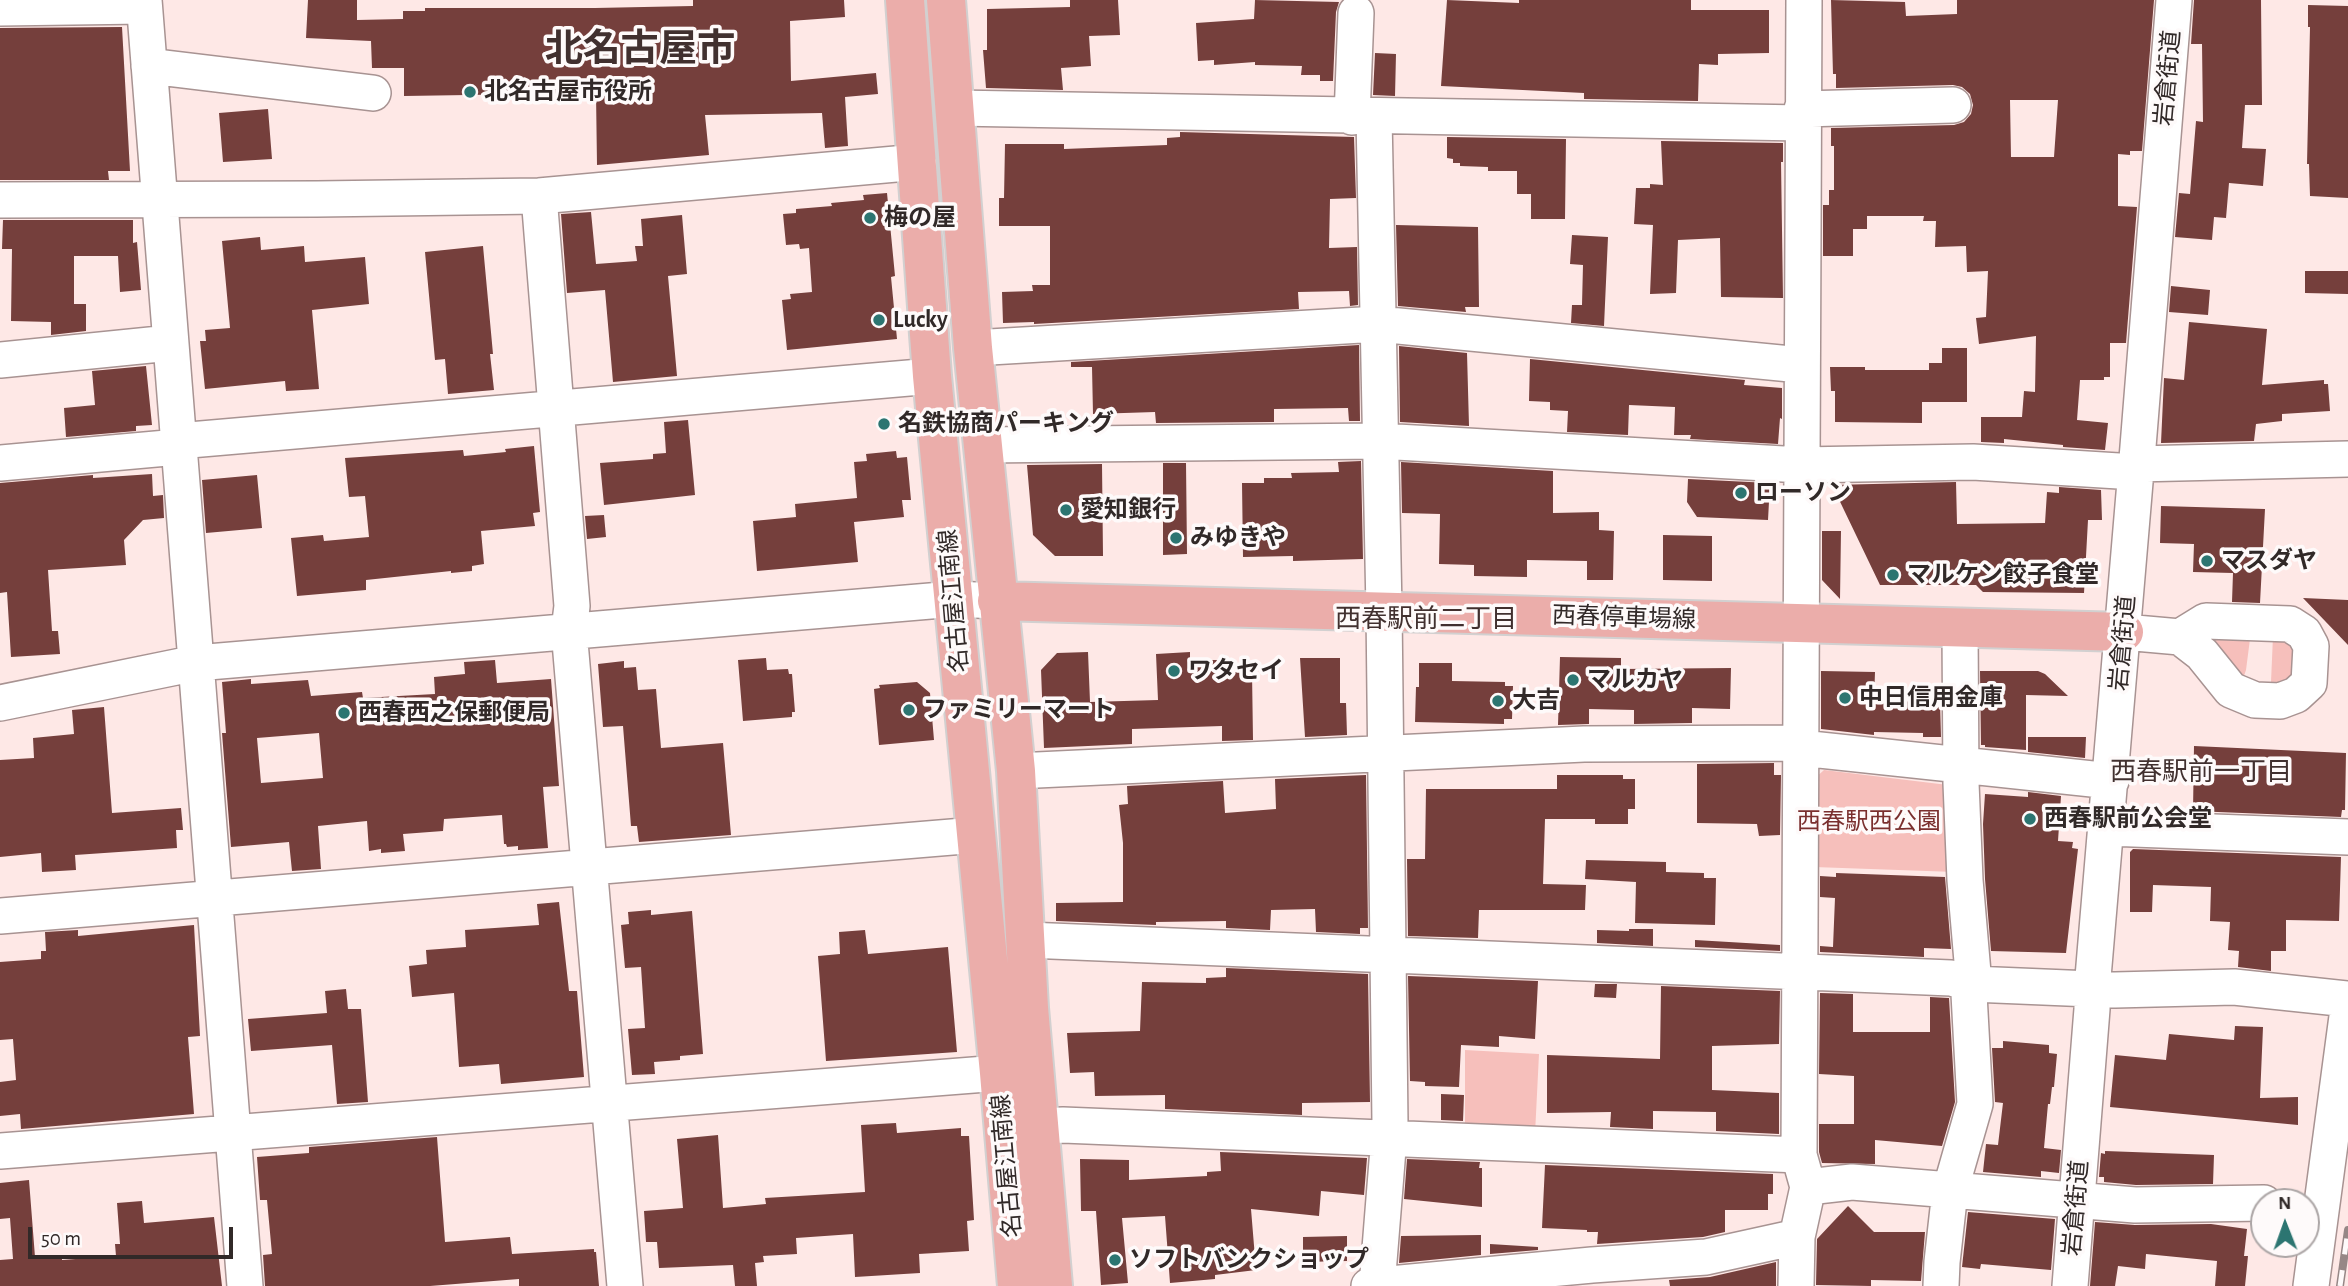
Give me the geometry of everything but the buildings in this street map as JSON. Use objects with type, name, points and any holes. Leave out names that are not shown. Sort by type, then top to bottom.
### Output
[{"type":"main road","name":"名古屋江南線","points":[[905,0],[933,376],[1017,1286]]},
{"type":"main road","name":"名古屋江南線","points":[[946,0],[973,348],[1016,771],[1029,1008],[1053,1286]]},
{"type":"main road","name":"西春停車場線","points":[[997,601],[2124,632]]},
{"type":"street","points":[[1796,1286],[1797,1237],[1804,1171],[1800,972],[1804,0]]},
{"type":"street","name":"岩倉街道","points":[[2070,1286],[2174,0]]},
{"type":"street","points":[[0,8],[144,3],[245,1286]]},
{"type":"street","points":[[1356,13],[1378,324],[1384,610],[1390,1124],[1377,1286]]},
{"type":"street","points":[[149,66],[373,93]]},
{"type":"street","points":[[956,108],[1363,117],[1802,116],[1953,105]]},
{"type":"street","points":[[0,200],[539,196],[918,162]]},
{"type":"street","points":[[539,196],[572,606],[569,630],[625,1286]]},
{"type":"street","points":[[973,348],[1378,324],[1801,365]]},
{"type":"street","points":[[0,360],[170,343]]},
{"type":"street","points":[[0,463],[178,444],[933,376]]},
{"type":"street","points":[[982,445],[1379,441],[1801,465],[1973,462],[2135,468],[2348,459]]},
{"type":"street","points":[[0,703],[196,663],[954,599],[997,601]]},
{"type":"street","points":[[1941,1286],[1950,1191],[1975,1104],[1961,765],[1960,628]]},
{"type":"street","points":[[2124,632],[2180,638]]},
{"type":"street","points":[[1016,771],[1584,744],[1801,746],[2111,781]]},
{"type":"street","points":[[2106,828],[2348,838]]},
{"type":"street","points":[[0,916],[976,835]]},
{"type":"street","points":[[1027,940],[1951,978],[1972,984],[2092,989],[2234,987],[2348,999]]},
{"type":"street","points":[[2310,1188],[2348,1009]]},
{"type":"street","points":[[0,1151],[999,1073]]},
{"type":"street","points":[[1039,1126],[1387,1138],[1804,1171],[1852,1182],[2077,1202],[2135,1205],[2250,1203]]},
{"type":"street","points":[[1369,1286],[1706,1257],[1797,1237]]},
{"type":"street","points":[[2310,1258],[2311,1286]]},
{"type":"green space","points":[[2210,636],[2250,639],[2243,679],[2205,644]]},
{"type":"green space","points":[[2273,636],[2280,636],[2293,647],[2298,665],[2290,677],[2280,684],[2271,682]]},
{"type":"green space","name":"西春駅西公園","points":[[1824,770],[1948,785],[1955,872],[1814,867],[1812,781]]},
{"type":"green space","points":[[1465,1050],[1539,1054],[1535,1134],[1465,1131]]},
{"type":"railway","points":[[2340,1286],[2348,1230]]},
{"type":"place","name":"北名古屋市役所","points":[[470,92]]},
{"type":"place","name":"梅の屋","points":[[870,218]]},
{"type":"place","name":"Lucky","points":[[879,320]]},
{"type":"place","name":"名鉄協商パーキング","points":[[884,424]]},
{"type":"place","name":"ローソン","points":[[1741,493]]},
{"type":"place","name":"愛知銀行","points":[[1066,510]]},
{"type":"place","name":"みゆきや","points":[[1176,538]]},
{"type":"place","name":"マスダヤ","points":[[2207,561]]},
{"type":"place","name":"マルケン餃子食堂","points":[[1893,575]]},
{"type":"place","name":"ワタセイ","points":[[1174,671]]},
{"type":"place","name":"マルカヤ","points":[[1573,680]]},
{"type":"place","name":"中日信用金庫","points":[[1845,698]]},
{"type":"place","name":"大吉","points":[[1498,701]]},
{"type":"place","name":"ファミリーマート","points":[[909,710]]},
{"type":"place","name":"西春西之保郵便局","points":[[344,713]]},
{"type":"place","name":"西春駅前公会堂","points":[[2030,819]]},
{"type":"place","name":"ソフトバンクショップ","points":[[1115,1260]]},
{"type":"district","name":"北名古屋市","points":[[640,50]]},
{"type":"district","name":"西春駅前二丁目","points":[[1426,619]]},
{"type":"district","name":"西春駅前一丁目","points":[[2201,772]]}]
